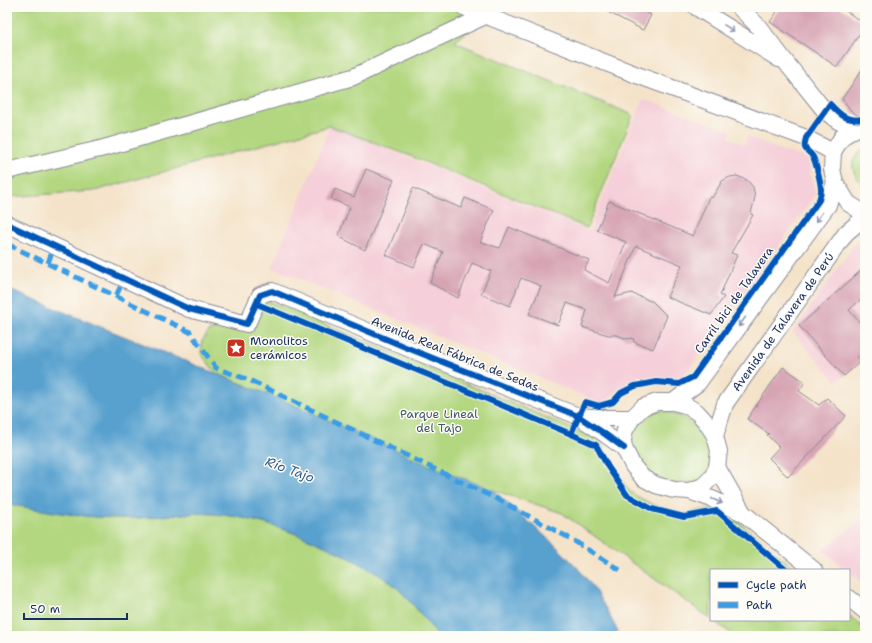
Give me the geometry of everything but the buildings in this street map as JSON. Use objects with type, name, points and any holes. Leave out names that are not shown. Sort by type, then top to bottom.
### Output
[{"type":"street","points":[[464,7],[638,75],[806,138],[833,152]]},
{"type":"street","points":[[696,7],[788,65]]},
{"type":"street","points":[[739,7],[758,26],[825,111],[838,121],[861,128]]},
{"type":"street","points":[[7,171],[104,148],[354,77],[485,16]]},
{"type":"street","points":[[861,128],[842,137],[833,152],[832,169],[835,182],[848,203],[865,215]]},
{"type":"street","points":[[673,402],[698,383],[828,205],[835,182]]},
{"type":"street","name":"Avenida de Talavera de Perú","points":[[714,436],[725,404],[846,233],[865,215]]},
{"type":"street","name":"Avenida Real Fábrica de Sedas","points":[[7,224],[189,309],[247,324],[260,295],[272,291],[410,349],[578,416],[624,448],[633,466],[643,478],[656,485],[674,490],[689,491],[744,513],[813,569]]},
{"type":"street","points":[[624,448],[623,440],[625,430],[632,418],[643,407],[657,402],[673,402],[685,405],[697,412],[706,422],[714,436],[719,451],[717,467],[712,477],[704,486],[689,491]]},
{"type":"street","name":"Avenida Real Fábrica de Sedas","points":[[578,416],[632,418]]},
{"type":"street","name":"Avenida Real Fábrica de Sedas","points":[[717,467],[744,513]]},
{"type":"street","points":[[850,599],[865,611]]},
{"type":"shaded area","points":[[643,99],[731,131],[729,138],[744,144],[747,137],[809,160],[811,179],[816,194],[686,373],[681,376],[675,378],[643,378],[633,381],[620,388],[601,403],[272,268],[330,126],[589,231]]},
{"type":"shaded area","points":[[864,237],[865,357],[837,382],[793,332],[856,242]]},
{"type":"shaded area","points":[[865,518],[865,586],[850,573],[850,569],[845,569],[823,550]]},
{"type":"green space","points":[[7,7],[464,7],[485,16],[455,42],[633,115],[587,228],[408,155],[330,126],[94,191],[7,197]]},
{"type":"green space","points":[[864,148],[865,188],[856,177],[853,168],[854,159]]},
{"type":"green space","name":"Parque Lineal del Tajo","points":[[255,295],[600,440],[611,464],[630,492],[651,504],[684,514],[716,507],[724,510],[795,569],[710,569],[710,618],[562,513],[493,490],[416,460],[294,405],[216,373],[201,354],[202,341],[209,331],[234,322],[245,311]]},
{"type":"green space","points":[[663,411],[686,419],[703,435],[711,456],[712,464],[698,484],[673,484],[652,475],[645,469],[633,453],[630,433],[641,415]]},
{"type":"green space","points":[[7,504],[61,513],[102,517],[140,518],[177,514],[214,514],[248,519],[282,529],[352,559],[390,582],[416,608],[438,636],[7,636]]},
{"type":"green space","points":[[850,616],[865,629],[865,636],[735,636],[713,621],[850,621]]},
{"type":"water","name":"Río Tajo","points":[[7,289],[294,405],[416,460],[493,490],[556,546],[577,567],[593,587],[620,636],[438,636],[410,601],[385,578],[346,556],[298,535],[265,523],[231,516],[202,513],[140,518],[88,516],[7,504]]},
{"type":"marked path","points":[[7,244],[190,332],[216,368],[249,380],[501,501],[571,539],[620,570]]},
{"type":"marked path","points":[[48,263],[54,246]]},
{"type":"marked path","points":[[116,296],[124,279]]},
{"type":"cycle path","name":"Carril bici de Talavera","points":[[571,434],[585,402],[599,406],[613,402],[621,393],[635,386],[656,382],[679,384],[693,377],[819,200],[821,190],[816,164],[811,154],[805,148],[806,138],[830,104],[838,112],[849,119],[865,119]]},
{"type":"cycle path","points":[[7,224],[189,309],[247,324],[260,295],[272,291],[410,349],[578,416],[624,448]]},
{"type":"cycle path","points":[[257,304],[596,445],[608,467],[627,495],[652,509],[684,517],[717,511],[785,569]]},
{"type":"place","name":"Monolitos cerámicos","points":[[236,348]]}]
